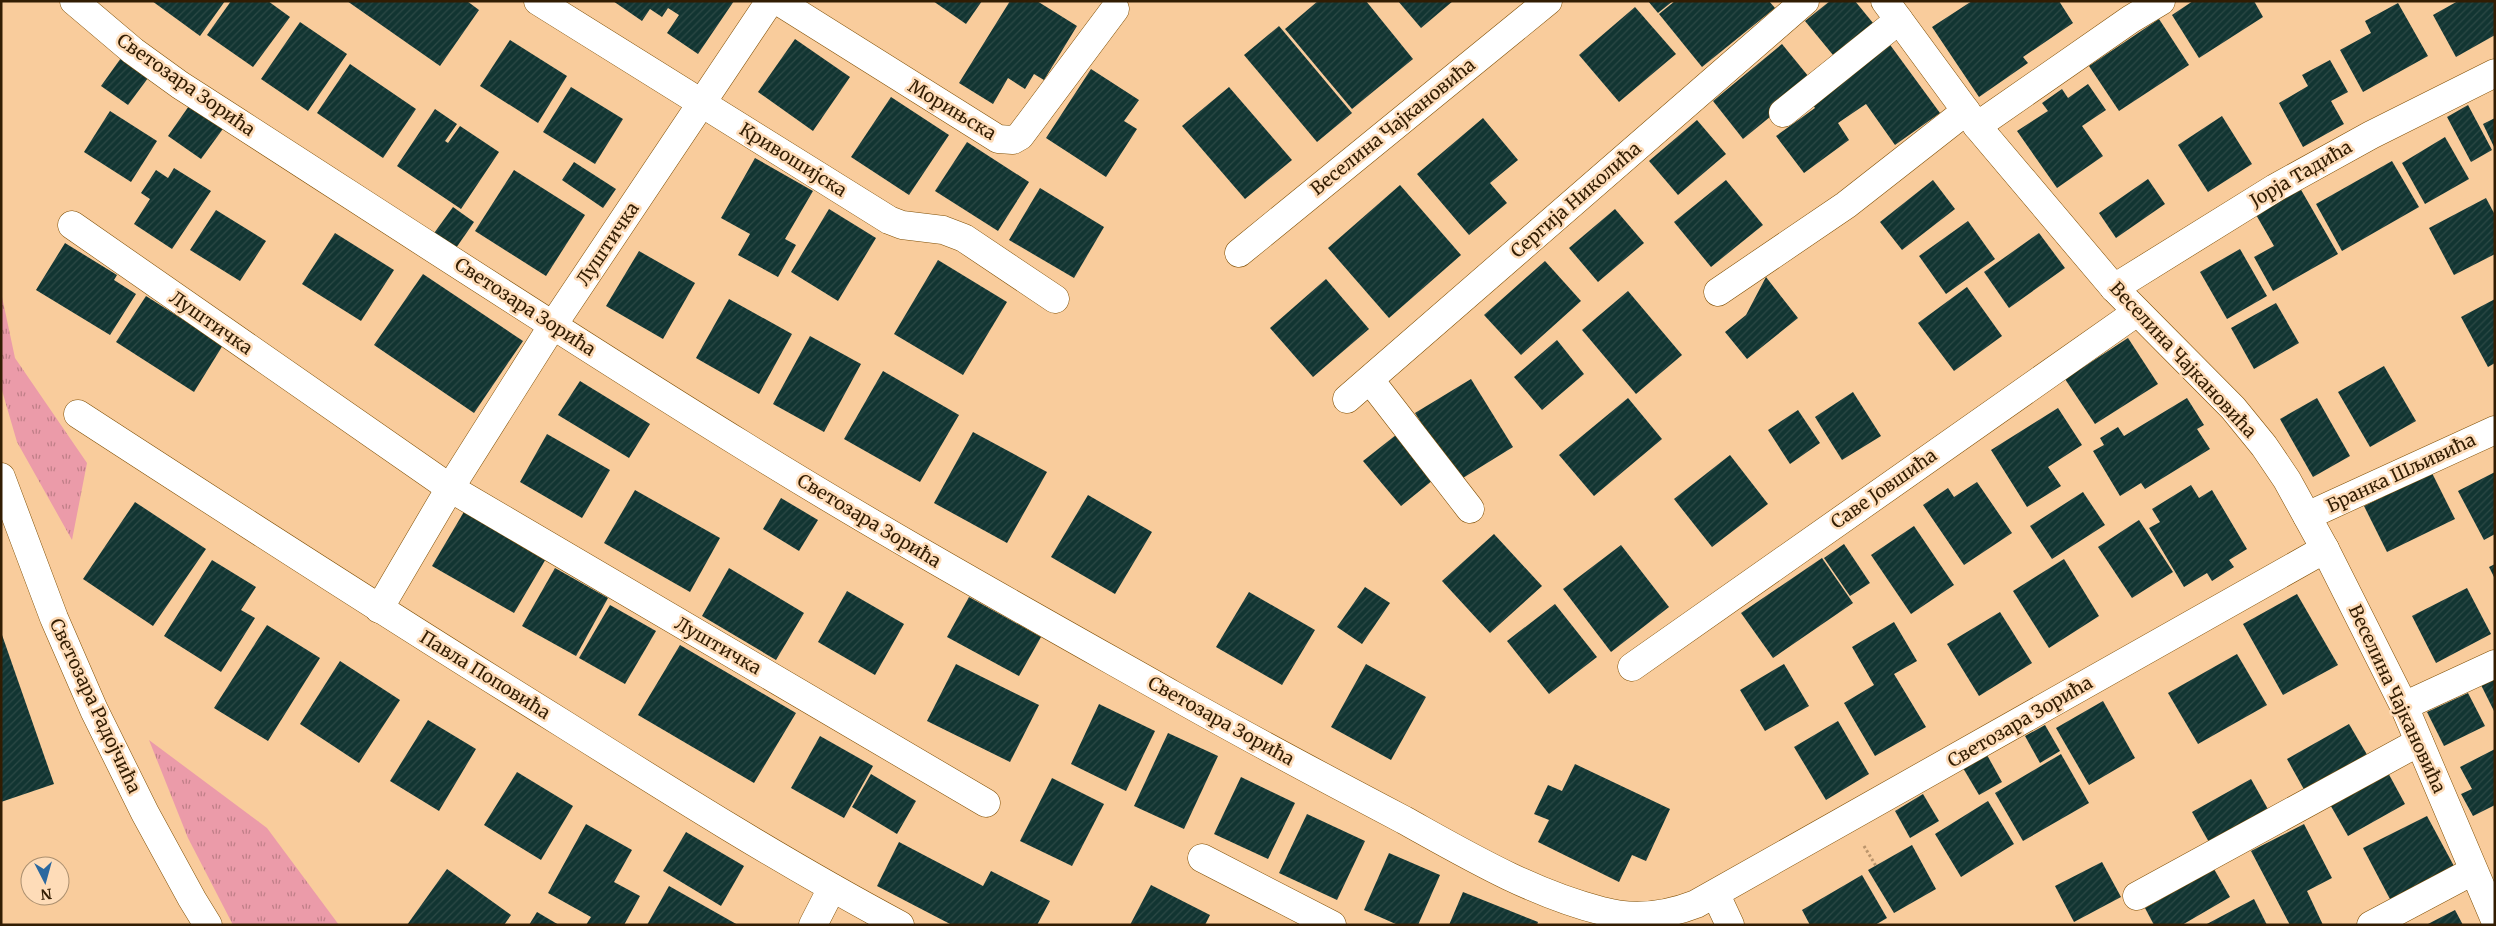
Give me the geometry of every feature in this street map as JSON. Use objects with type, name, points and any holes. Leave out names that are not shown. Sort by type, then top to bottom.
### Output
[{"type":"street","name":"Светозара Зорића","points":[[74,1],[133,51],[180,85],[744,446],[925,554],[1215,720],[1507,876],[1562,898],[1625,916],[1668,914],[1696,904],[1716,894],[2325,549]]},
{"type":"street","name":"Кривошијска","points":[[538,1],[889,220],[902,226],[943,230],[964,238],[1055,299]]},
{"type":"street","name":"Луштичка","points":[[379,609],[450,488],[553,325],[704,103],[770,1]]},
{"type":"street","name":"Морињска","points":[[778,1],[998,140],[1005,141],[1020,136],[1115,9]]},
{"type":"street","name":"Веселина Чајкановића","points":[[1239,253],[1548,1]]},
{"type":"street","name":"Сергија Николића","points":[[1347,399],[1805,1]]},
{"type":"street","points":[[1718,292],[1971,118],[2161,1]]},
{"type":"street","name":"Веселина Чајкановића","points":[[1892,11],[1971,118],[2114,288],[2169,341],[2233,408],[2264,446],[2325,549],[2404,706],[2495,920]]},
{"type":"street","points":[[1783,114],[1892,11]]},
{"type":"street","name":"Јорја Тадића","points":[[2114,288],[2284,183],[2371,135],[2495,73]]},
{"type":"street","name":"Луштичка","points":[[72,225],[450,488],[986,803]]},
{"type":"street","name":"Саве Јовшића","points":[[1632,667],[2137,312]]},
{"type":"street","points":[[1370,380],[1470,509]]},
{"type":"street","name":"Павла Поповића","points":[[78,414],[379,609],[689,803],[832,888],[900,925]]},
{"type":"street","name":"Бранка Шљивића","points":[[2307,516],[2495,430]]},
{"type":"street","name":"Светозара Радојчића","points":[[1,478],[54,618],[94,710],[145,812],[208,925]]},
{"type":"street","points":[[2404,706],[2495,664]]},
{"type":"street","points":[[2136,896],[2419,742]]},
{"type":"street","points":[[1202,858],[1332,925]]},
{"type":"street","points":[[2371,925],[2474,871]]},
{"type":"street","points":[[813,925],[832,888]]},
{"type":"street","points":[[1716,894],[1730,925]]},
{"type":"path","points":[[1864,845],[1876,866]]},
{"type":"green space","points":[[1,292],[15,358],[87,463],[72,540],[17,442],[1,387]]},
{"type":"green space","points":[[149,740],[267,828],[339,925],[233,925],[188,838]]},
{"type":"building","points":[[152,1],[225,1],[200,36]]},
{"type":"building","points":[[231,1],[268,1],[290,17],[253,67],[207,35]]},
{"type":"building","points":[[347,1],[467,1],[479,10],[440,66]]},
{"type":"building","points":[[613,1],[734,1],[698,54],[667,33],[679,15],[668,8],[662,17],[650,9],[642,21]]},
{"type":"building","points":[[933,1],[982,1],[966,24]]},
{"type":"building","points":[[1010,1],[1037,1],[1077,26],[1044,80],[1034,74],[1025,89],[1008,78],[993,104],[959,83]]},
{"type":"building","points":[[1318,1],[1366,1],[1413,59],[1352,109],[1285,29]]},
{"type":"building","points":[[1398,1],[1453,1],[1421,28]]},
{"type":"building","points":[[1648,1],[1673,1],[1658,13]]},
{"type":"building","points":[[1675,1],[1769,1],[1775,8],[1702,67],[1659,14]]},
{"type":"building","points":[[1830,1],[1855,1],[1873,23],[1833,55],[1805,21]]},
{"type":"building","points":[[1972,1],[2059,1],[2073,23],[2023,57],[2028,63],[1979,97],[1932,27]]},
{"type":"building","points":[[2193,1],[2254,1],[2263,17],[2199,58],[2172,15]]},
{"type":"building","points":[[2458,1],[2494,1],[2495,35],[2456,57],[2433,15]]},
{"type":"building","points":[[2398,3],[2428,56],[2363,92],[2340,50],[2371,33],[2365,21]]},
{"type":"building","points":[[1635,7],[1676,54],[1619,102],[1579,55]]},
{"type":"building","points":[[2159,19],[2189,65],[2119,111],[2089,66]]},
{"type":"building","points":[[300,22],[347,54],[308,111],[261,79]]},
{"type":"building","points":[[1279,26],[1352,113],[1317,142],[1244,55]]},
{"type":"building","points":[[795,39],[850,77],[813,131],[758,92]]},
{"type":"building","points":[[510,40],[567,76],[538,123],[480,86]]},
{"type":"building","points":[[1888,42],[1940,113],[1895,145],[1866,104],[1838,123],[1849,140],[1804,173],[1776,136],[1815,108],[1809,99]]},
{"type":"building","points":[[1782,44],[1813,82],[1743,139],[1713,101]]},
{"type":"building","points":[[121,58],[148,78],[128,105],[101,86]]},
{"type":"building","points":[[2330,60],[2348,92],[2331,101],[2344,124],[2303,147],[2279,103],[2308,86],[2302,75]]},
{"type":"building","points":[[350,64],[416,109],[383,158],[317,113]]},
{"type":"building","points":[[1091,69],[1139,100],[1124,121],[1137,129],[1106,177],[1046,138]]},
{"type":"building","points":[[2088,84],[2106,110],[2082,126],[2103,156],[2057,188],[2017,131],[2048,111],[2042,103],[2062,89],[2068,98]]},
{"type":"building","points":[[571,87],[623,119],[595,164],[543,132]]},
{"type":"building","points":[[1229,87],[1292,160],[1245,199],[1182,126]]},
{"type":"building","points":[[891,97],[949,135],[909,195],[851,157]]},
{"type":"building","points":[[191,103],[225,126],[201,159],[168,136]]},
{"type":"building","points":[[2468,105],[2492,150],[2471,162],[2447,117]]},
{"type":"building","points":[[435,109],[457,124],[445,141],[448,143],[460,126],[499,152],[461,209],[397,166]]},
{"type":"building","points":[[110,111],[157,141],[131,182],[84,152]]},
{"type":"building","points":[[2222,116],[2252,164],[2208,192],[2178,145]]},
{"type":"building","points":[[1483,118],[1518,160],[1490,183],[1507,203],[1469,235],[1417,174]]},
{"type":"building","points":[[2495,118],[2495,149],[2483,124]]},
{"type":"building","points":[[1697,120],[1726,154],[1678,195],[1649,161]]},
{"type":"building","points":[[2445,137],[2469,179],[2425,204],[2402,163]]},
{"type":"building","points":[[967,142],[1029,182],[998,231],[935,191]]},
{"type":"building","points":[[755,158],[813,191],[785,239],[796,245],[778,277],[738,255],[750,234],[721,218]]},
{"type":"building","points":[[2392,161],[2419,207],[2342,251],[2316,204]]},
{"type":"building","points":[[574,162],[616,189],[603,208],[562,180]]},
{"type":"building","points":[[174,168],[211,191],[172,249],[134,224],[150,199],[141,193],[156,170],[168,178]]},
{"type":"building","points":[[514,170],[585,215],[546,276],[475,231]]},
{"type":"building","points":[[2148,179],[2165,204],[2116,238],[2099,213]]},
{"type":"building","points":[[1726,180],[1763,225],[1711,267],[1674,222]]},
{"type":"building","points":[[1933,180],[1955,209],[1902,250],[1880,222]]},
{"type":"building","points":[[1400,185],[1461,255],[1389,318],[1328,248]]},
{"type":"building","points":[[1040,188],[1104,227],[1074,278],[1009,240]]},
{"type":"building","points":[[2300,188],[2338,254],[2273,291],[2254,257],[2274,246],[2255,213]]},
{"type":"building","points":[[2486,198],[2495,215],[2495,254],[2454,275],[2429,228]]},
{"type":"building","points":[[453,207],[474,222],[454,251],[432,236]]},
{"type":"building","points":[[829,209],[876,238],[838,301],[791,272]]},
{"type":"building","points":[[1615,209],[1644,243],[1598,282],[1569,248]]},
{"type":"building","points":[[216,210],[266,241],[240,281],[190,250]]},
{"type":"building","points":[[1968,221],[1995,259],[1946,294],[1919,256]]},
{"type":"building","points":[[335,233],[394,270],[361,321],[302,284]]},
{"type":"building","points":[[2039,233],[2065,268],[2009,308],[1984,272]]},
{"type":"building","points":[[65,243],[117,275],[114,280],[136,294],[110,335],[36,290]]},
{"type":"building","points":[[2240,249],[2267,296],[2227,319],[2200,272]]},
{"type":"building","points":[[639,251],[695,283],[663,339],[606,306]]},
{"type":"building","points":[[938,260],[1007,302],[963,375],[894,334]]},
{"type":"building","points":[[1545,261],[1581,301],[1521,355],[1484,315]]},
{"type":"building","points":[[423,274],[523,341],[474,413],[374,345]]},
{"type":"building","points":[[1766,277],[1798,318],[1747,359],[1725,332],[1746,315]]},
{"type":"building","points":[[1326,279],[1369,329],[1313,377],[1270,328]]},
{"type":"building","points":[[1967,287],[2002,336],[1954,371],[1918,323]]},
{"type":"building","points":[[1628,291],[1682,355],[1636,394],[1582,330]]},
{"type":"building","points":[[146,296],[223,345],[194,392],[116,342]]},
{"type":"building","points":[[729,299],[792,334],[759,394],[696,358]]},
{"type":"building","points":[[2495,299],[2495,363],[2488,367],[2461,317]]},
{"type":"building","points":[[2276,303],[2299,343],[2254,369],[2231,328]]},
{"type":"building","points":[[810,336],[861,364],[824,432],[773,404]]},
{"type":"building","points":[[2128,338],[2158,384],[2095,424],[2065,379]]},
{"type":"building","points":[[1557,340],[1584,374],[1542,410],[1514,377]]},
{"type":"building","points":[[2384,366],[2416,421],[2370,447],[2338,392]]},
{"type":"building","points":[[883,371],[959,415],[920,482],[844,439]]},
{"type":"building","points":[[1471,379],[1513,447],[1458,481],[1415,413]]},
{"type":"building","points":[[580,381],[650,424],[629,458],[558,415]]},
{"type":"building","points":[[1853,392],[1881,436],[1842,460],[1815,417]]},
{"type":"building","points":[[1628,398],[1662,439],[1594,496],[1559,455]]},
{"type":"building","points":[[2187,398],[2204,425],[2197,429],[2210,449],[2145,489],[2141,483],[2120,496],[2093,451],[2104,445],[2100,438],[2118,427],[2124,436]]},
{"type":"building","points":[[2317,398],[2350,456],[2313,477],[2280,419]]},
{"type":"building","points":[[2058,408],[2082,445],[2048,467],[2061,486],[2027,507],[1991,450]]},
{"type":"building","points":[[1798,410],[1820,443],[1790,464],[1768,430]]},
{"type":"building","points":[[1401,431],[1438,476],[1401,506],[1363,461]]},
{"type":"building","points":[[973,432],[1047,472],[1007,543],[934,503]]},
{"type":"building","points":[[547,434],[610,470],[582,518],[520,482]]},
{"type":"building","points":[[1730,455],[1768,504],[1712,547],[1674,499]]},
{"type":"building","points":[[2495,472],[2495,534],[2484,540],[2458,491]]},
{"type":"building","points":[[2432,473],[2455,519],[2387,552],[2364,506]]},
{"type":"building","points":[[1977,482],[2012,533],[1964,565],[1923,505],[1948,488],[1954,497]]},
{"type":"building","points":[[2191,485],[2199,498],[2212,490],[2247,549],[2229,560],[2234,567],[2212,581],[2207,573],[2184,587],[2149,528],[2160,522],[2152,509]]},
{"type":"building","points":[[635,490],[720,538],[690,592],[604,543]]},
{"type":"building","points":[[2083,492],[2105,525],[2052,559],[2030,526]]},
{"type":"building","points":[[1088,495],[1152,532],[1115,594],[1051,557]]},
{"type":"building","points":[[781,498],[818,520],[799,551],[763,529]]},
{"type":"building","points":[[135,502],[206,549],[153,626],[83,579]]},
{"type":"building","points":[[465,510],[547,557],[514,613],[432,566]]},
{"type":"building","points":[[2139,520],[2173,572],[2132,598],[2098,547]]},
{"type":"building","points":[[1914,526],[1954,585],[1911,614],[1871,555]]},
{"type":"building","points":[[1494,534],[1542,586],[1490,633],[1442,581]]},
{"type":"building","points":[[1844,544],[1870,583],[1850,596],[1824,558]]},
{"type":"building","points":[[1621,545],[1669,607],[1611,652],[1563,589]]},
{"type":"building","points":[[1822,558],[1853,603],[1773,658],[1741,613]]},
{"type":"building","points":[[2064,559],[2099,616],[2049,648],[2013,591]]},
{"type":"building","points":[[212,560],[256,587],[241,610],[255,618],[221,672],[164,636]]},
{"type":"building","points":[[2495,564],[2495,579],[2489,567]]},
{"type":"building","points":[[555,568],[608,598],[576,656],[522,626]]},
{"type":"building","points":[[729,568],[804,613],[776,660],[702,616]]},
{"type":"building","points":[[1365,587],[1390,603],[1362,644],[1337,627]]},
{"type":"building","points":[[2467,588],[2491,634],[2436,663],[2412,616]]},
{"type":"building","points":[[847,591],[904,624],[875,675],[818,642]]},
{"type":"building","points":[[1249,592],[1315,630],[1282,685],[1216,647]]},
{"type":"building","points":[[2297,594],[2338,665],[2283,695],[2243,624]]},
{"type":"building","points":[[969,597],[1041,637],[1019,676],[947,637]]},
{"type":"building","points":[[1555,604],[1597,657],[1549,694],[1507,641]]},
{"type":"building","points":[[610,605],[656,631],[625,684],[579,658]]},
{"type":"building","points":[[2000,612],[2032,663],[1979,696],[1947,644]]},
{"type":"building","points":[[1894,622],[1917,661],[1894,674],[1926,727],[1875,756],[1844,703],[1874,685],[1852,647]]},
{"type":"building","points":[[267,625],[320,658],[268,741],[214,708]]},
{"type":"building","points":[[1,632],[54,784],[1,802]]},
{"type":"building","points":[[680,645],[796,713],[754,783],[638,715]]},
{"type":"building","points":[[2237,654],[2267,705],[2198,744],[2168,693]]},
{"type":"building","points":[[340,661],[400,700],[359,763],[300,724]]},
{"type":"building","points":[[956,664],[1039,705],[1010,762],[927,721]]},
{"type":"building","points":[[1366,664],[1426,697],[1391,760],[1331,727]]},
{"type":"building","points":[[1784,664],[1809,706],[1765,731],[1740,690]]},
{"type":"building","points":[[2495,678],[2495,713],[2481,685]]},
{"type":"building","points":[[2468,693],[2485,726],[2444,746],[2427,712]]},
{"type":"building","points":[[2103,701],[2135,758],[2089,785],[2056,728]]},
{"type":"building","points":[[1099,704],[1155,731],[1126,791],[1071,764]]},
{"type":"building","points":[[428,720],[476,749],[439,811],[390,781]]},
{"type":"building","points":[[1838,721],[1869,774],[1826,800],[1794,747]]},
{"type":"building","points":[[2349,724],[2369,758],[2306,793],[2287,759]]},
{"type":"building","points":[[2045,725],[2060,751],[2040,763],[2025,736]]},
{"type":"building","points":[[1168,733],[1218,756],[1184,829],[1134,806]]},
{"type":"building","points":[[820,736],[873,766],[844,818],[791,788]]},
{"type":"building","points":[[2495,749],[2495,805],[2473,816],[2461,794],[2472,789],[2460,767]]},
{"type":"building","points":[[2061,754],[2089,803],[2023,841],[1995,793]]},
{"type":"building","points":[[1987,755],[2002,782],[1979,795],[1963,768]]},
{"type":"building","points":[[1575,764],[1670,809],[1646,861],[1632,855],[1619,882],[1538,842],[1549,820],[1534,814],[1548,785],[1562,791]]},
{"type":"building","points":[[2386,769],[2405,804],[2348,836],[2328,801]]},
{"type":"building","points":[[517,772],[573,806],[541,860],[484,825]]},
{"type":"building","points":[[871,774],[916,801],[897,834],[852,807]]},
{"type":"building","points":[[1241,777],[1295,803],[1268,859],[1214,834]]},
{"type":"building","points":[[1052,778],[1104,804],[1072,866],[1020,841]]},
{"type":"building","points":[[2251,779],[2269,811],[2210,844],[2192,812]]},
{"type":"building","points":[[1923,794],[1939,821],[1910,838],[1895,811]]},
{"type":"building","points":[[1988,801],[2014,844],[1961,877],[1935,834]]},
{"type":"building","points":[[1307,814],[1365,841],[1337,900],[1279,873]]},
{"type":"building","points":[[2427,816],[2455,868],[2391,901],[2363,848]]},
{"type":"building","points":[[586,824],[632,850],[614,882],[640,896],[624,925],[586,925],[591,917],[548,893]]},
{"type":"building","points":[[2304,824],[2332,878],[2307,891],[2323,925],[2290,925],[2251,851]]},
{"type":"building","points":[[686,832],[744,866],[721,906],[663,871]]},
{"type":"building","points":[[899,842],[983,886],[991,871],[1050,901],[1037,925],[952,925],[877,886]]},
{"type":"building","points":[[1912,845],[1936,889],[1894,913],[1868,870]]},
{"type":"building","points":[[1389,853],[1440,875],[1418,925],[1398,925],[1364,910]]},
{"type":"building","points":[[2102,862],[2121,897],[2074,922],[2055,886]]},
{"type":"building","points":[[447,869],[511,915],[504,925],[407,925]]},
{"type":"building","points":[[2214,869],[2230,897],[2182,925],[2154,925],[2145,908]]},
{"type":"building","points":[[1862,875],[1887,918],[1875,925],[1810,925],[1802,910]]},
{"type":"building","points":[[1151,885],[1210,915],[1205,925],[1130,925]]},
{"type":"building","points":[[669,886],[738,925],[647,925]]},
{"type":"building","points":[[1463,892],[1538,922],[1537,925],[1449,925]]},
{"type":"building","points":[[2254,899],[2267,925],[2205,925]]},
{"type":"building","points":[[2455,910],[2463,925],[2426,925]]},
{"type":"building","points":[[537,912],[559,925],[529,925]]}]
